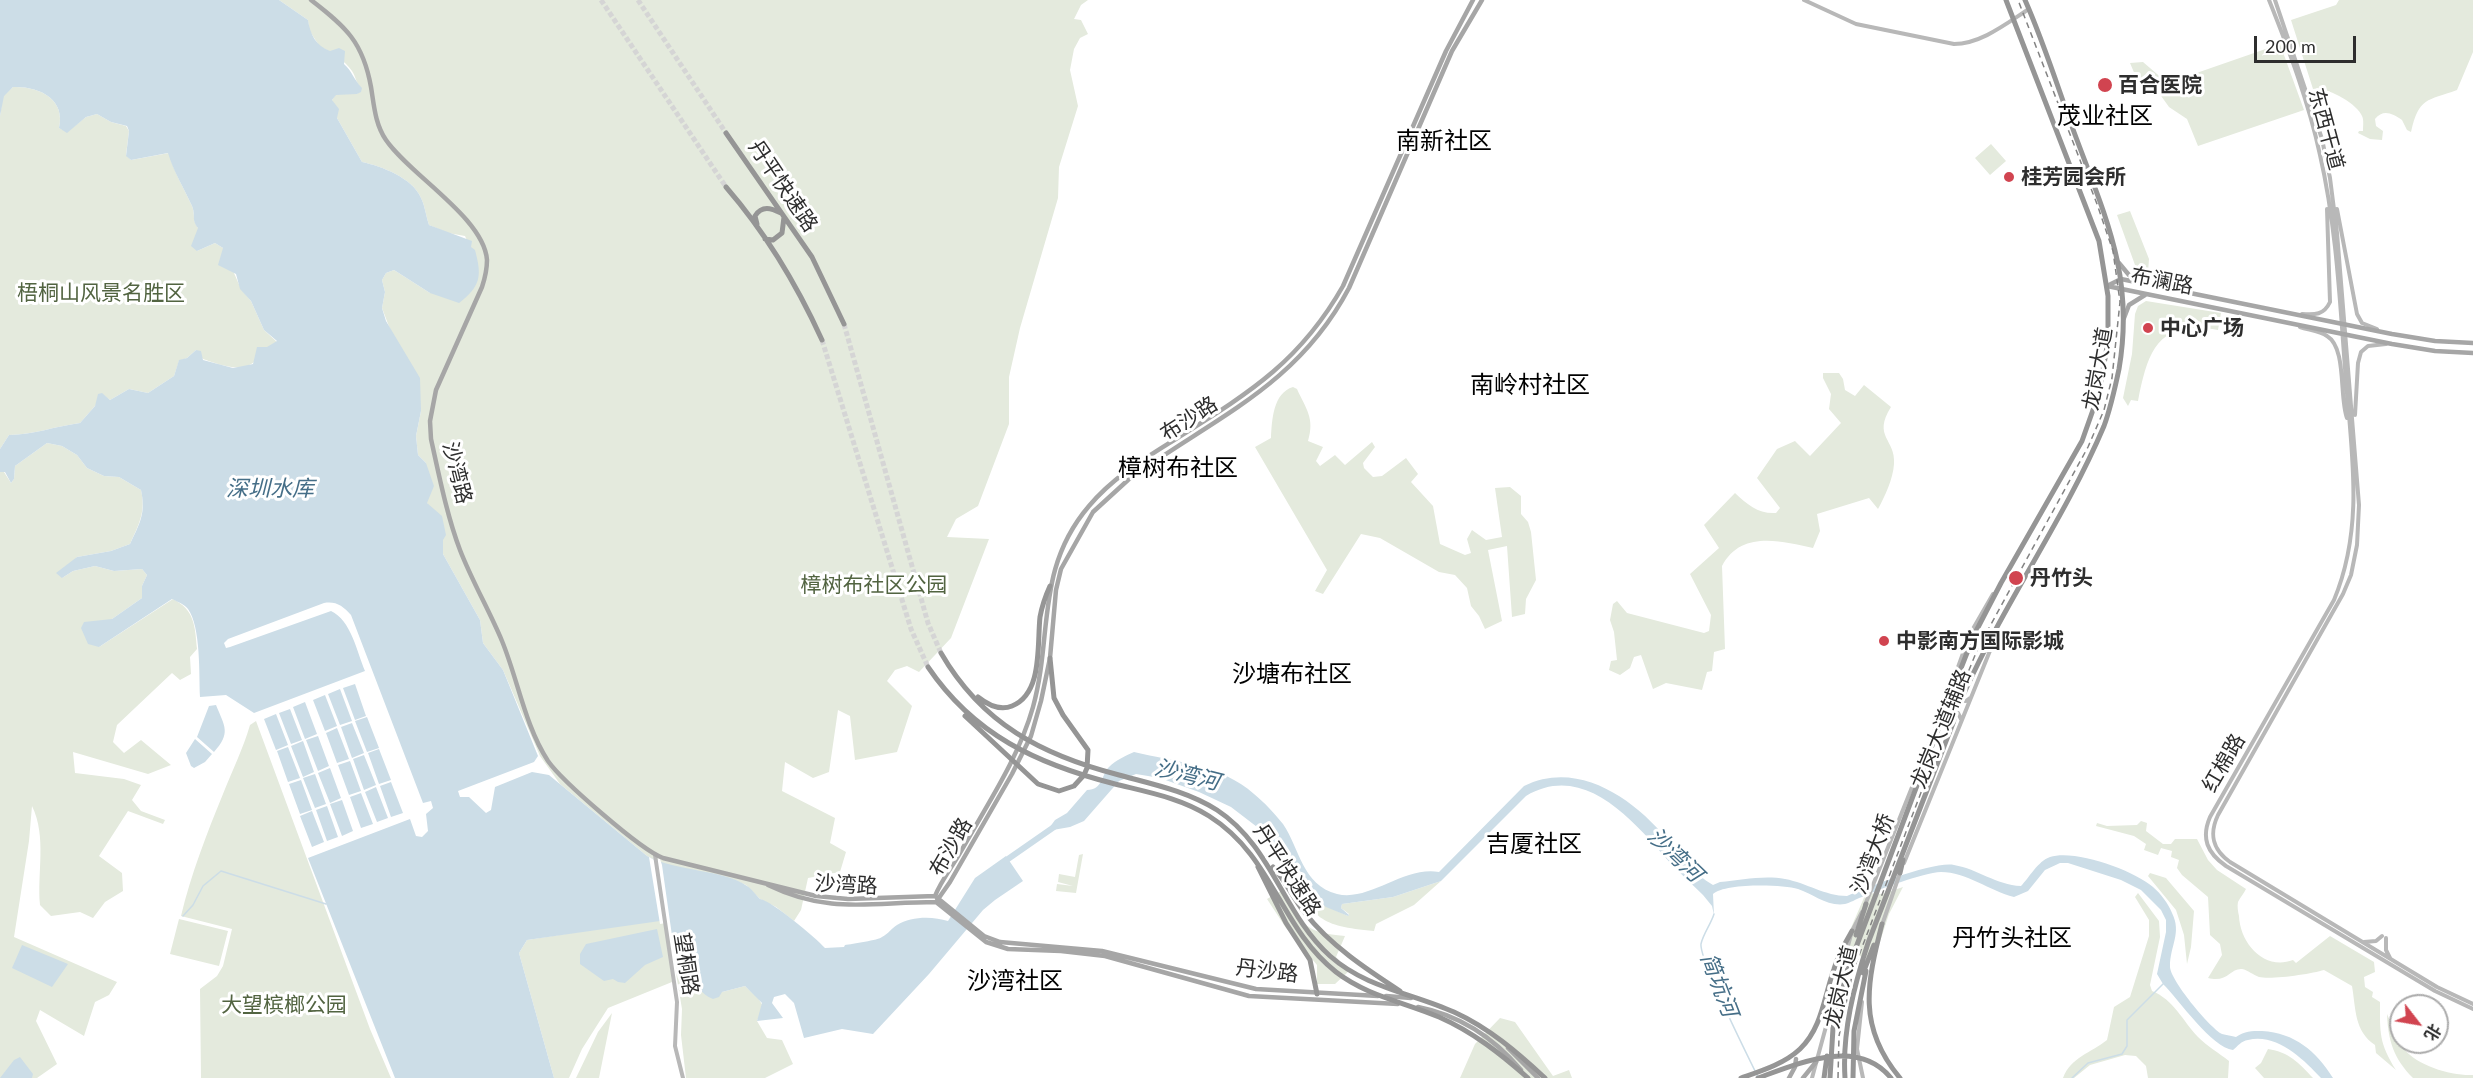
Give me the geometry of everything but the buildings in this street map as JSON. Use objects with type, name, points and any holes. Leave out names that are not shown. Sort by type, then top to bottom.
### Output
[{"type":"highway","name":"龙岗大道","points":[[1953,686],[1974,635],[2001,583],[2072,460],[2091,417],[2108,341],[2107,286],[2099,241],[2006,0]]},
{"type":"highway","name":"龙岗大道","points":[[1965,691],[1982,653],[2074,488],[2105,424],[2116,385],[2123,341],[2123,290],[2119,263],[2108,224],[2025,0]]},
{"type":"highway","name":"丹平快速路","points":[[726,133],[812,257],[844,324]]},
{"type":"highway","points":[[728,189],[764,238],[800,294],[822,340]]},
{"type":"highway","points":[[759,231],[755,218],[760,210],[770,208],[783,215],[784,229],[780,236],[770,241],[764,238]]},
{"type":"highway","points":[[963,685],[985,702],[996,707],[1007,708],[1018,703],[1028,694],[1033,682],[1042,606],[1050,586]]},
{"type":"highway","name":"丹平快速路","points":[[941,653],[963,685],[1000,723],[1038,748],[1090,767],[1163,787],[1215,809],[1241,828],[1263,857],[1306,929],[1344,968],[1378,985],[1432,1003],[1470,1020],[1513,1049],[1545,1078]]},
{"type":"highway","points":[[940,684],[963,714],[1023,772],[1045,788],[1059,791],[1079,782],[1087,768],[1089,756],[1084,744],[1058,707],[1052,688],[1050,658]]},
{"type":"highway","name":"丹平快速路","points":[[928,667],[940,684],[982,727],[1013,747],[1078,773],[1177,801],[1206,814],[1224,826],[1251,853],[1305,941],[1329,966],[1354,984],[1376,995],[1457,1025],[1492,1047],[1529,1078]]},
{"type":"highway","points":[[1906,806],[1941,718]]},
{"type":"highway","points":[[1924,806],[1953,723]]},
{"type":"highway","name":"沙湾大桥","points":[[1866,912],[1906,806]]},
{"type":"highway","name":"沙湾大桥","points":[[1883,906],[1906,844],[1924,806]]},
{"type":"highway","points":[[1224,826],[1258,867],[1295,938],[1310,960],[1317,994]]},
{"type":"highway","points":[[1900,873],[1906,844]]},
{"type":"highway","points":[[1263,857],[1281,875],[1311,920],[1376,975],[1401,992],[1420,1000]]},
{"type":"highway","points":[[1866,904],[1866,912]]},
{"type":"highway","name":"龙岗大道","points":[[1845,1078],[1845,1052],[1852,1000],[1868,943],[1883,906]]},
{"type":"highway","name":"龙岗大道","points":[[1827,1076],[1838,1001],[1866,912]]},
{"type":"highway","points":[[1852,1000],[1882,924]]},
{"type":"highway","points":[[1882,924],[1869,980],[1870,1014],[1880,1048],[1900,1078]]},
{"type":"highway","points":[[1741,1078],[1778,1064],[1807,1042],[1821,1015],[1834,967],[1852,931]]},
{"type":"highway","points":[[1853,1078],[1854,1031],[1866,972]]},
{"type":"highway","points":[[1758,1078],[1802,1063],[1847,1056],[1873,1061],[1891,1078]]},
{"type":"main road","name":"沙湾路","points":[[311,0],[347,32],[363,54],[377,121],[386,140],[469,223],[483,243],[487,261],[482,287],[436,390],[430,421],[431,439],[459,547],[502,640],[534,732],[548,760],[568,783],[655,855],[816,896],[848,899],[937,899]]},
{"type":"main road","name":"布沙路","points":[[937,899],[1003,776],[1028,723],[1038,686],[1050,586],[1055,562],[1063,543],[1102,491],[1132,466],[1228,406],[1269,377],[1298,350],[1323,319],[1343,286],[1446,51],[1473,0]]},
{"type":"main road","name":"布沙路","points":[[937,899],[950,882],[1026,747],[1036,720],[1050,658],[1056,590],[1061,568],[1082,530],[1093,512],[1108,496],[1145,468],[1257,396],[1303,354],[1329,323],[1349,288],[1452,51],[1482,0]]},
{"type":"main road","points":[[1804,0],[1856,24],[1954,44],[1965,44],[1978,40],[2029,9]]},
{"type":"main road","name":"东西干道","points":[[2269,0],[2307,105],[2327,178]]},
{"type":"main road","name":"东西干道","points":[[2275,0],[2316,116],[2335,233],[2350,402]]},
{"type":"main road","points":[[2288,312],[2318,315],[2326,309],[2330,302],[2327,178]]},
{"type":"main road","points":[[2327,178],[2357,314],[2367,326],[2392,334]]},
{"type":"main road","points":[[2119,263],[2129,274],[2146,284]]},
{"type":"main road","name":"布澜路","points":[[2107,286],[2121,279],[2392,334],[2436,342],[2473,343]]},
{"type":"main road","name":"布澜路","points":[[2107,286],[2392,344],[2435,351],[2473,353]]},
{"type":"main road","points":[[2199,305],[2201,294]]},
{"type":"main road","points":[[2124,318],[2129,306],[2146,295]]},
{"type":"main road","points":[[2285,322],[2323,334],[2335,343],[2339,354],[2344,410],[2351,422]]},
{"type":"main road","points":[[2351,422],[2361,352],[2371,345],[2392,344]]},
{"type":"main road","name":"红棉路","points":[[2350,402],[2355,515],[2344,574],[2325,618],[2210,817],[2205,838],[2210,850],[2226,866],[2435,991],[2473,1006]]},
{"type":"main road","name":"红棉路","points":[[2351,422],[2359,519],[2350,575],[2335,611],[2218,815],[2212,833],[2215,847],[2224,857],[2393,961],[2473,1006]]},
{"type":"main road","points":[[1102,491],[1108,496]]},
{"type":"main road","name":"龙岗大道辅路","points":[[1863,1078],[1857,1049],[1866,972],[1924,806],[2011,601]]},
{"type":"main road","points":[[1953,686],[1959,700],[1966,701],[1970,698]]},
{"type":"main road","name":"龙岗大道辅路","points":[[1941,718],[1953,686]]},
{"type":"main road","points":[[1941,718],[1953,712],[1962,717],[1961,723]]},
{"type":"main road","name":"龙岗大道辅路","points":[[1812,1078],[1852,931],[1866,904],[1906,806]]},
{"type":"main road","name":"望桐路","points":[[655,855],[677,1008],[675,1053],[682,1078]]},
{"type":"main road","name":"沙湾路","points":[[759,881],[795,897],[816,903],[845,906],[937,899]]},
{"type":"main road","points":[[950,882],[946,897],[952,911]]},
{"type":"main road","points":[[795,897],[797,890]]},
{"type":"main road","points":[[937,899],[973,930]]},
{"type":"main road","name":"丹沙路","points":[[973,930],[986,942],[1008,949],[1061,951],[1105,956],[1249,996],[1392,1003],[1427,1009],[1475,1029],[1500,1047],[1529,1078]]},
{"type":"main road","name":"丹沙路","points":[[973,930],[1000,942],[1102,951],[1246,987],[1420,1000],[1457,1014],[1489,1032],[1538,1078]]},
{"type":"main road","points":[[2361,941],[2372,942],[2384,937],[2386,950],[2393,961]]},
{"type":"main road","points":[[1789,1078],[1795,1067],[1796,1059],[1803,1062],[1810,1061],[1821,1047]]},
{"type":"main road","points":[[1803,1078],[1816,1062]]},
{"type":"green space","name":"樟树布社区公园","points":[[279,0],[1088,0],[1081,5],[1074,19],[1081,20],[1088,34],[1080,38],[1074,49],[1070,70],[1078,106],[1059,167],[1058,198],[1020,328],[1009,377],[1009,424],[978,506],[956,519],[947,537],[989,539],[951,638],[919,672],[907,666],[895,670],[887,681],[912,706],[897,752],[855,760],[850,716],[838,710],[829,772],[813,778],[785,762],[782,791],[835,818],[830,843],[846,852],[840,872],[808,878],[801,910],[794,921],[776,907],[760,899],[746,885],[732,879],[663,864],[647,856],[560,784],[540,756],[503,670],[483,643],[480,620],[443,554],[443,540],[427,503],[426,463],[418,455],[416,436],[421,411],[382,308],[385,292],[382,280],[386,273],[394,270],[430,293],[470,247],[465,236],[448,233],[429,225],[422,201],[411,184],[396,174],[362,162],[337,118],[332,100],[336,94],[357,94],[361,88],[346,64],[320,47],[309,30],[308,20]]},
{"type":"green space","points":[[2339,0],[2473,0],[2473,52],[2457,90],[2431,99],[2421,106],[2411,132],[2407,130],[2402,120],[2384,113],[2375,119],[2376,126],[2383,131],[2382,140],[2370,139],[2358,133],[2363,131],[2363,119],[2354,106],[2326,90],[2313,89],[2291,20],[2336,5]]},
{"type":"green space","points":[[2280,44],[2304,110],[2198,146],[2187,119],[2169,107],[2159,93],[2142,91],[2130,63],[2143,62],[2164,80],[2185,77]]},
{"type":"green space","name":"梧桐山风景名胜区","points":[[13,87],[32,89],[48,96],[58,109],[59,128],[67,132],[86,117],[97,114],[111,122],[126,126],[129,131],[126,155],[131,160],[169,153],[176,174],[192,206],[195,223],[199,229],[197,251],[215,243],[223,248],[241,289],[251,301],[264,330],[277,342],[250,365],[244,367],[230,367],[203,359],[196,350],[187,358],[179,361],[174,376],[148,393],[129,389],[110,400],[102,394],[80,423],[27,434],[9,435],[0,449],[0,116],[3,96]]},
{"type":"green space","points":[[1991,144],[2006,161],[1990,175],[1975,158]]},
{"type":"green space","points":[[2130,211],[2149,259],[2148,272],[2135,265],[2117,215]]},
{"type":"green space","points":[[2146,301],[2221,313],[2218,330],[2198,328],[2182,330],[2169,335],[2159,343],[2146,367],[2138,401],[2131,400],[2128,406],[2123,398],[2132,354],[2135,314],[2138,306]]},
{"type":"green space","points":[[1823,373],[1839,373],[1845,390],[1855,396],[1864,385],[1891,407],[1886,417],[1884,432],[1892,449],[1894,464],[1888,487],[1878,509],[1869,498],[1817,514],[1820,531],[1813,548],[1763,541],[1740,547],[1730,555],[1722,566],[1725,649],[1714,652],[1712,671],[1707,672],[1702,690],[1666,683],[1653,689],[1641,655],[1634,657],[1630,668],[1620,675],[1609,670],[1611,661],[1617,660],[1614,632],[1610,620],[1613,604],[1617,601],[1627,613],[1704,633],[1709,631],[1711,615],[1690,574],[1719,548],[1704,525],[1735,493],[1759,510],[1776,513],[1780,508],[1757,478],[1777,449],[1795,441],[1810,456],[1841,423],[1829,409],[1831,394]]},
{"type":"green space","points":[[1293,387],[1297,389],[1310,420],[1308,441],[1323,447],[1316,461],[1320,466],[1335,455],[1345,465],[1372,442],[1375,447],[1363,463],[1364,468],[1373,477],[1382,476],[1406,458],[1418,474],[1411,482],[1433,506],[1440,544],[1465,555],[1471,553],[1467,539],[1472,530],[1486,540],[1502,537],[1495,488],[1510,487],[1521,496],[1521,514],[1528,522],[1531,532],[1536,580],[1526,599],[1525,614],[1512,617],[1507,546],[1488,550],[1502,621],[1485,629],[1471,606],[1467,588],[1455,575],[1439,572],[1380,538],[1361,534],[1323,594],[1315,591],[1327,570],[1255,447],[1271,438],[1273,416],[1278,401],[1286,390]]},
{"type":"green space","points":[[47,443],[62,446],[77,455],[87,468],[104,476],[119,477],[141,490],[142,511],[130,544],[111,551],[77,557],[62,578],[73,571],[95,566],[114,571],[142,569],[147,575],[142,586],[142,598],[112,619],[99,647],[173,599],[186,608],[190,614],[197,649],[190,657],[191,674],[180,680],[172,673],[117,725],[113,742],[124,753],[141,740],[171,765],[148,774],[73,752],[75,773],[124,779],[141,785],[132,800],[141,811],[165,820],[163,824],[128,811],[99,856],[122,873],[123,891],[105,902],[93,918],[80,912],[51,916],[40,905],[40,842],[37,818],[32,806],[14,937],[117,982],[109,995],[95,1002],[84,1036],[40,1010],[36,1021],[57,1064],[37,1078],[0,1078],[0,472],[4,472],[11,483],[14,479],[15,466]]},
{"type":"green space","name":"大望槟榔公园","points":[[256,721],[370,1029],[391,1078],[201,1078],[200,989],[217,976],[223,966],[232,929],[181,916],[194,869],[211,824],[250,725]]},
{"type":"green space","points":[[2141,821],[2147,823],[2146,831],[2163,844],[2171,844],[2175,839],[2197,839],[2208,860],[2217,870],[2246,889],[2238,904],[2240,926],[2249,945],[2263,958],[2272,962],[2293,960],[2296,963],[2330,936],[2374,962],[2375,972],[2364,977],[2365,987],[2373,992],[2372,997],[2380,1002],[2382,1038],[2386,1052],[2396,1070],[2376,1053],[2375,1045],[2363,1033],[2357,1019],[2352,986],[2324,970],[2265,978],[2238,969],[2220,979],[2208,978],[2222,955],[2220,944],[2210,935],[2208,897],[2182,875],[2177,868],[2179,860],[2171,857],[2172,851],[2161,848],[2158,855],[2144,850],[2146,844],[2134,836],[2096,826],[2097,823],[2107,826],[2137,825]]},
{"type":"green space","points":[[1083,854],[1076,893],[1056,891],[1057,884],[1073,886],[1058,882],[1059,874],[1075,877],[1079,855]]},
{"type":"green space","points":[[1288,873],[1315,898],[1348,916],[1349,914],[1341,908],[1342,904],[1393,897],[1441,881],[1414,905],[1376,924],[1374,931],[1341,926],[1320,917],[1305,901]]},
{"type":"green space","points":[[2150,873],[2166,878],[2194,911],[2187,964],[2184,935],[2176,910],[2148,876]]},
{"type":"green space","points":[[1903,887],[1889,914],[1874,960],[1841,951],[1866,893],[1882,894]]},
{"type":"green space","points":[[1281,891],[1299,919],[1306,925],[1321,932],[1345,936],[1336,957],[1349,971],[1335,984],[1317,984],[1317,965],[1286,928],[1267,899]]},
{"type":"green space","points":[[2138,893],[2159,921],[2160,937],[2150,985],[2152,991],[2160,995],[2177,1011],[2198,1037],[2229,1061],[2228,1078],[2148,1078],[2146,1066],[2136,1056],[2125,1055],[2090,1065],[2074,1078],[2063,1078],[2076,1060],[2107,1040],[2114,1007],[2130,997],[2149,936],[2149,920],[2135,897]]},
{"type":"green space","points":[[668,918],[672,982],[608,1008],[582,1049],[569,1078],[554,1078],[519,953],[527,940]]},
{"type":"green space","points":[[179,919],[228,931],[219,966],[170,954]]},
{"type":"green space","points":[[687,965],[695,972],[696,983],[722,992],[745,986],[758,998],[763,1006],[757,1021],[767,1038],[782,1040],[793,1064],[765,1078],[686,1078],[681,1035],[682,1009],[675,967],[681,968]]},
{"type":"green space","points":[[612,1013],[599,1078],[576,1078],[598,1032]]},
{"type":"green space","points":[[1500,1018],[1515,1022],[1553,1076],[1569,1070],[1572,1078],[1460,1078],[1475,1044]]},
{"type":"green space","points":[[2268,1049],[2288,1056],[2313,1078],[2264,1078],[2255,1068],[2261,1063]]},
{"type":"green space","points":[[2396,1054],[2409,1054],[2436,1069],[2455,1074],[2473,1075],[2473,1078],[2413,1078]]},
{"type":"water","name":"深圳水库","points":[[0,0],[279,0],[308,20],[317,43],[330,51],[339,48],[345,51],[344,64],[362,88],[361,92],[336,95],[332,100],[339,109],[337,118],[362,162],[396,174],[411,184],[422,201],[429,225],[472,241],[471,247],[475,250],[479,267],[476,286],[459,303],[430,293],[394,270],[386,273],[382,280],[385,292],[382,308],[386,321],[420,378],[421,411],[416,436],[418,455],[426,463],[434,486],[427,503],[442,516],[446,535],[443,540],[443,554],[480,620],[483,643],[503,670],[538,756],[534,762],[458,791],[460,797],[469,797],[486,813],[491,810],[495,787],[532,772],[549,775],[647,856],[672,865],[737,880],[749,887],[760,899],[793,920],[825,948],[844,947],[880,938],[897,925],[915,918],[936,918],[948,921],[975,878],[1006,856],[1023,881],[983,910],[929,974],[873,1034],[842,1029],[804,1038],[794,1003],[785,994],[774,997],[772,1003],[783,1018],[757,1021],[762,1003],[745,986],[722,992],[719,997],[713,999],[709,997],[700,988],[695,971],[687,965],[681,968],[675,967],[667,920],[527,940],[519,953],[554,1078],[395,1078],[308,858],[410,819],[416,836],[422,837],[428,831],[426,814],[433,808],[431,801],[423,803],[351,615],[339,605],[324,603],[228,639],[224,643],[226,648],[230,647],[331,611],[338,615],[348,629],[365,671],[254,713],[226,695],[200,697],[195,627],[188,609],[183,604],[172,599],[99,647],[88,644],[81,628],[84,622],[112,619],[142,598],[142,586],[147,575],[142,569],[114,571],[95,566],[73,571],[62,578],[56,573],[77,557],[111,551],[130,544],[141,518],[143,505],[141,490],[119,477],[104,476],[87,468],[77,455],[62,446],[47,443],[15,466],[14,479],[11,483],[5,472],[0,472],[0,449],[9,435],[27,434],[80,423],[95,406],[98,394],[102,393],[110,400],[129,389],[148,393],[174,376],[179,360],[187,358],[196,350],[201,351],[203,360],[233,368],[253,364],[257,347],[267,347],[277,341],[264,330],[251,301],[240,289],[236,274],[218,265],[223,248],[215,243],[197,251],[191,246],[198,228],[192,206],[168,153],[131,160],[126,156],[129,131],[127,126],[111,122],[97,114],[86,117],[67,133],[59,128],[60,118],[54,102],[41,92],[23,87],[13,87],[4,96],[0,116]]},
{"type":"water","points":[[355,684],[366,716],[355,720],[343,688]]},
{"type":"water","points":[[340,689],[352,721],[340,725],[328,694]]},
{"type":"water","points":[[325,695],[337,726],[325,731],[313,700]]},
{"type":"water","points":[[305,702],[317,734],[305,739],[293,707]]},
{"type":"water","points":[[216,705],[225,730],[223,740],[214,752],[197,737],[209,706]]},
{"type":"water","points":[[290,709],[302,740],[291,744],[279,713]]},
{"type":"water","points":[[276,714],[288,745],[276,750],[264,719]]},
{"type":"water","points":[[367,717],[379,748],[367,752],[355,721]]},
{"type":"water","points":[[352,723],[364,753],[352,758],[341,727]]},
{"type":"water","points":[[337,728],[349,759],[337,763],[326,733]]},
{"type":"water","points":[[318,736],[329,766],[318,771],[306,740]]},
{"type":"water","points":[[195,739],[212,754],[205,762],[194,768],[186,753]]},
{"type":"water","points":[[303,741],[314,772],[303,777],[291,746]]},
{"type":"water","points":[[288,747],[300,778],[288,782],[277,751]]},
{"type":"water","points":[[379,749],[391,780],[379,784],[368,753]]},
{"type":"water","points":[[1134,752],[1197,766],[1241,784],[1262,801],[1283,824],[1303,865],[1316,883],[1337,894],[1362,893],[1413,874],[1439,872],[1524,786],[1544,779],[1564,777],[1584,780],[1603,787],[1638,810],[1654,824],[1694,870],[1713,885],[1744,879],[1777,878],[1831,894],[1847,896],[1932,867],[1954,865],[2003,883],[2021,886],[2038,866],[2050,857],[2061,855],[2088,858],[2132,874],[2153,887],[2164,899],[2175,920],[2176,927],[2170,959],[2171,972],[2191,1003],[2216,1030],[2236,1037],[2245,1032],[2255,1031],[2285,1035],[2312,1052],[2333,1078],[2321,1078],[2289,1049],[2269,1040],[2246,1041],[2233,1050],[2215,1041],[2163,984],[2157,974],[2166,932],[2166,920],[2161,910],[2141,890],[2121,880],[2068,863],[2060,863],[2045,870],[2028,891],[2014,897],[1969,878],[1941,872],[1901,882],[1845,904],[1833,904],[1790,887],[1754,885],[1729,888],[1713,894],[1714,915],[1712,906],[1703,895],[1627,817],[1609,802],[1590,792],[1570,786],[1548,787],[1526,796],[1441,881],[1393,897],[1342,904],[1341,908],[1348,916],[1326,907],[1300,886],[1261,830],[1231,807],[1160,778],[1136,774],[1119,781],[1084,821],[1070,827],[1047,831],[1055,820],[1067,813],[1087,790],[1099,785],[1106,770],[1121,758]]},
{"type":"water","points":[[364,755],[376,785],[364,790],[353,759]]},
{"type":"water","points":[[350,761],[361,791],[349,795],[338,765]]},
{"type":"water","points":[[330,768],[341,798],[330,803],[318,773]]},
{"type":"water","points":[[315,774],[326,804],[315,808],[303,778]]},
{"type":"water","points":[[301,780],[312,810],[300,814],[289,784]]},
{"type":"water","points":[[391,782],[403,813],[391,817],[380,786]]},
{"type":"water","points":[[376,787],[388,818],[377,822],[365,792]]},
{"type":"water","points":[[361,793],[373,824],[361,828],[350,797]]},
{"type":"water","points":[[342,800],[353,831],[342,836],[330,804]]},
{"type":"water","points":[[327,806],[338,837],[327,841],[316,810]]},
{"type":"water","points":[[312,811],[324,842],[312,847],[300,816]]},
{"type":"water","points":[[657,929],[663,957],[645,965],[625,983],[613,979],[604,981],[580,964],[580,954],[586,944]]},
{"type":"water","points":[[22,945],[68,964],[52,987],[12,968]]},
{"type":"water","points":[[20,1057],[33,1074],[32,1078],[0,1078],[14,1060]]},
{"type":"pier","points":[[649,857],[658,862],[658,858],[660,859],[662,865],[677,971],[674,970],[666,923],[660,924]]},
{"type":"waterway","name":"沙湾河","points":[[1008,859],[1054,827]]},
{"type":"waterway","points":[[183,916],[193,905],[203,886],[221,871],[326,904]]},
{"type":"waterway","name":"简坑河","points":[[1714,914],[1702,940],[1702,953],[1758,1077]]},
{"type":"waterway","points":[[2072,1078],[2088,1063],[2122,1054],[2127,1046],[2127,1020],[2163,984]]},
{"type":"tunnel","points":[[601,0],[726,187]]},
{"type":"tunnel","points":[[638,0],[726,133]]},
{"type":"tunnel","points":[[844,324],[928,623],[941,653]]},
{"type":"tunnel","points":[[822,340],[911,629],[928,667]]},
{"type":"tunnel","points":[[1942,718],[1954,686]]},
{"type":"tunnel","points":[[1953,723],[1965,691]]},
{"type":"railway","points":[[1838,1078],[1839,1036],[1853,971],[1949,719],[1978,648],[2088,447],[2104,410],[2112,378],[2120,302],[2113,251],[2018,0]]},
{"type":"place","name":"百合医院","points":[[2105,85]]},
{"type":"place","name":"桂芳园会所","points":[[2009,177]]},
{"type":"place","name":"中心广场","points":[[2148,328]]},
{"type":"place","name":"丹竹头","points":[[2016,578]]},
{"type":"place","name":"中影南方国际影城","points":[[1884,641]]},
{"type":"district","name":"茂业社区","points":[[2105,116]]},
{"type":"district","name":"南新社区","points":[[1444,141]]},
{"type":"district","name":"南岭村社区","points":[[1530,385]]},
{"type":"district","name":"樟树布社区","points":[[1178,468]]},
{"type":"district","name":"沙塘布社区","points":[[1292,674]]},
{"type":"district","name":"吉厦社区","points":[[1534,844]]},
{"type":"district","name":"丹竹头社区","points":[[2012,938]]},
{"type":"district","name":"沙湾社区","points":[[1015,981]]}]
